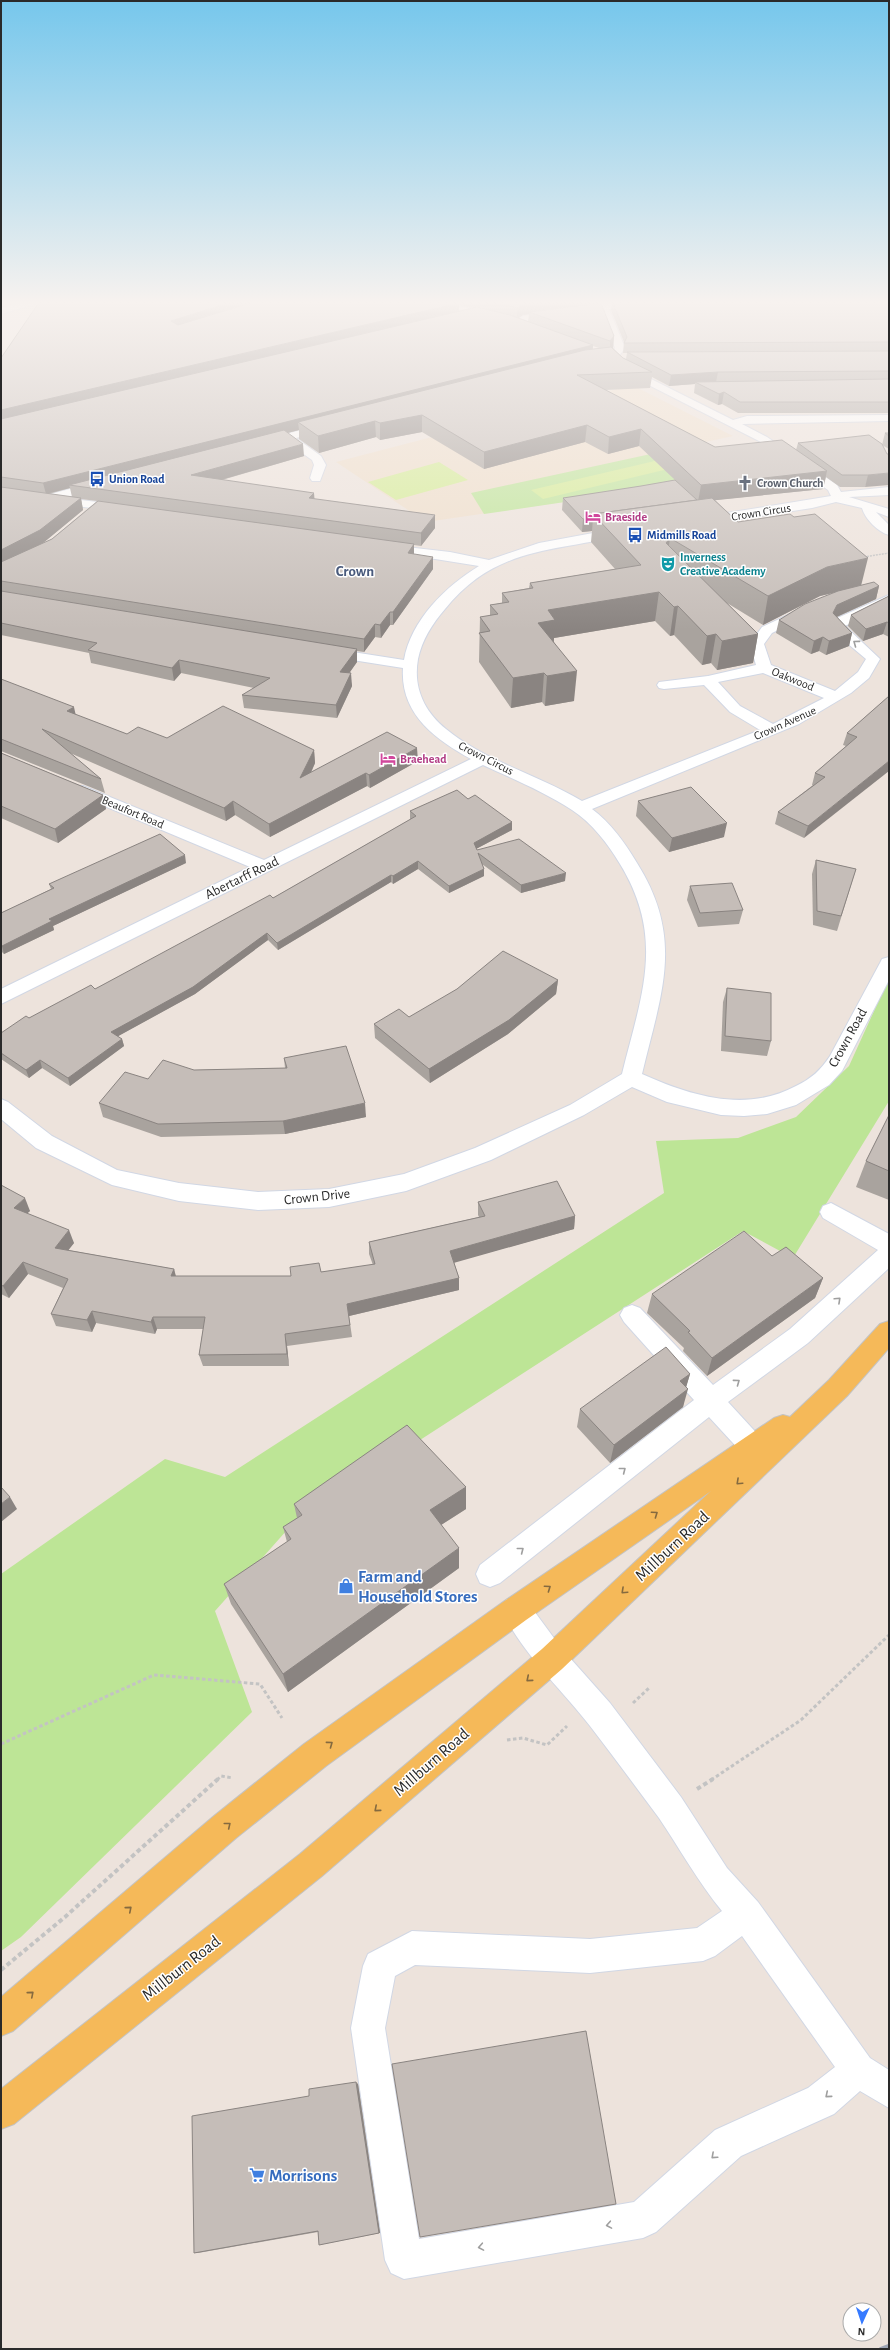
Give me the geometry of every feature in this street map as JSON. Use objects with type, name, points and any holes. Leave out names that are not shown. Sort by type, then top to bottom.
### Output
[{"type":"main road","name":"Millburn Road","points":[[1,2111],[311,1865],[552,1659],[838,1388],[889,1331]]},
{"type":"main road","name":"Millburn Road","points":[[1,2019],[225,1827],[315,1755],[516,1610],[838,1388]]},
{"type":"street","points":[[709,411],[734,423],[786,454],[833,488],[837,497],[868,505],[889,513]]},
{"type":"street","points":[[855,418],[864,432]]},
{"type":"street","points":[[734,423],[763,419],[889,418]]},
{"type":"street","points":[[248,447],[340,423]]},
{"type":"street","points":[[287,437],[317,458],[320,465],[316,478]]},
{"type":"street","points":[[47,499],[109,483]]},
{"type":"street","name":"Crown Circus","points":[[688,523],[812,504],[837,497],[889,491]]},
{"type":"street","points":[[1,493],[130,511]]},
{"type":"street","points":[[868,505],[870,515],[889,531]]},
{"type":"street","points":[[88,515],[98,506]]},
{"type":"street","name":"Crown Circus","points":[[631,1078],[655,972],[657,948],[654,923],[646,895],[632,867],[610,837],[580,808],[534,781],[483,759],[449,738],[426,719],[412,694],[409,665],[418,635],[438,607],[459,586],[488,564],[518,551],[552,542],[635,530]]},
{"type":"street","points":[[372,545],[450,556],[488,564]]},
{"type":"street","name":"Crown Avenue","points":[[580,808],[772,730],[820,708],[867,673],[874,659],[867,651],[842,633],[838,626],[840,622],[889,599]]},
{"type":"street","name":"Oakwood","points":[[820,603],[767,630],[756,644],[764,668],[836,697]]},
{"type":"street","points":[[315,650],[409,665]]},
{"type":"street","points":[[664,685],[708,680],[764,668]]},
{"type":"street","points":[[708,680],[735,709],[772,730]]},
{"type":"street","name":"Abertarff Road","points":[[1,997],[483,759]]},
{"type":"street","name":"Beaufort Road","points":[[60,781],[265,867]]},
{"type":"street","name":"Crown Road","points":[[631,1078],[658,1091],[712,1106],[737,1110],[760,1108],[798,1096],[827,1076],[842,1052],[889,963]]},
{"type":"street","name":"Crown Drive","points":[[1,1107],[44,1142],[112,1177],[179,1192],[258,1201],[330,1198],[406,1182],[483,1154],[577,1110],[631,1078]]},
{"type":"street","points":[[831,1212],[889,1245]]},
{"type":"street","points":[[490,1574],[711,1401],[799,1336],[889,1254]]},
{"type":"street","points":[[632,1315],[753,1446]]},
{"type":"street","points":[[516,1610],[552,1659],[599,1714],[670,1808],[716,1878],[746,1914],[858,2070],[889,2090]]},
{"type":"street","points":[[746,1914],[703,1944],[590,1956],[412,1948],[380,1966],[368,2028],[404,2260],[643,2219],[728,2143],[821,2101],[858,2070]]},
{"type":"path","points":[[859,557],[889,553]]},
{"type":"path","points":[[670,1808],[801,1720],[889,1635]]},
{"type":"path","points":[[1,1744],[154,1674],[260,1684],[282,1718]]},
{"type":"path","points":[[500,1742],[524,1738],[547,1745]]},
{"type":"path","points":[[1,1970],[64,1917],[221,1776]]},
{"type":"shaded area","points":[[533,411],[683,411],[733,436],[683,447],[673,486],[426,522],[336,462]]},
{"type":"green space","points":[[683,447],[710,469],[673,486],[484,514],[471,493]]},
{"type":"green space","points":[[676,456],[689,464],[543,499],[531,490]]},
{"type":"green space","points":[[439,462],[468,480],[396,500],[368,482]]},
{"type":"green space","points":[[889,978],[889,1101],[793,1258],[743,1231],[295,1521],[215,1611],[252,1712],[21,1937],[1,1951],[1,1574],[165,1459],[225,1477],[664,1193],[656,1141],[738,1138],[796,1117],[849,1066]]},
{"type":"building","points":[[36,411],[331,411],[43,483],[1,477],[1,419]]},
{"type":"building","points":[[343,411],[645,411],[715,447],[782,440],[827,471],[701,485],[641,429],[609,437],[587,425],[484,452],[422,415],[380,423],[375,421],[318,436],[298,422]]},
{"type":"building","points":[[284,430],[303,444],[191,475],[314,493],[309,498],[435,515],[421,533],[69,485]]},
{"type":"building","points":[[869,435],[882,444],[887,454],[889,454],[889,473],[842,475],[798,443]]},
{"type":"building","points":[[675,480],[697,500],[593,514],[593,518],[583,519],[563,498],[641,486]]},
{"type":"building","points":[[1,487],[81,498],[40,530],[1,550]]},
{"type":"building","points":[[712,498],[738,522],[790,514],[794,517],[815,514],[868,558],[827,567],[768,596],[670,538],[666,543],[758,634],[722,641],[716,634],[707,636],[678,606],[674,607],[659,592],[548,610],[555,620],[538,623],[577,671],[547,676],[544,673],[513,678],[479,633],[490,631],[480,617],[498,614],[490,605],[509,602],[502,593],[533,588],[530,583],[641,565],[593,514]]},
{"type":"building","points":[[98,501],[414,544],[408,553],[433,557],[393,612],[390,612],[380,625],[375,624],[364,639],[1,581],[1,562],[52,539]]},
{"type":"building","points":[[874,582],[879,586],[837,605],[833,613],[852,633],[829,641],[823,637],[814,641],[779,620],[805,604],[838,591]]},
{"type":"building","points":[[1,591],[357,649],[340,672],[351,673],[336,705],[242,695],[270,678],[179,660],[172,668],[88,650],[97,643],[1,623]]},
{"type":"building","points":[[889,596],[889,623],[887,622],[866,629],[851,615]]},
{"type":"building","points":[[1,679],[74,707],[67,711],[127,734],[138,727],[167,738],[223,706],[314,750],[300,778],[387,732],[417,748],[369,775],[366,773],[269,824],[233,801],[224,808],[42,729],[101,779],[1,739]]},
{"type":"building","points":[[889,696],[889,761],[808,826],[778,812],[825,777],[815,773],[857,737],[847,733]]},
{"type":"building","points":[[1,753],[103,795],[55,829],[1,806]]},
{"type":"building","points":[[691,787],[727,823],[672,838],[638,801]]},
{"type":"building","points":[[457,790],[468,799],[475,795],[512,822],[474,843],[477,850],[519,839],[566,873],[521,885],[478,853],[484,869],[449,886],[418,861],[393,876],[391,875],[277,943],[267,933],[193,987],[111,1032],[122,1039],[68,1078],[40,1060],[26,1070],[1,1053],[1,1033],[26,1016],[29,1018],[91,985],[95,989],[270,895],[273,898],[416,816],[410,811]]},
{"type":"building","points":[[160,834],[185,855],[49,919],[52,921],[2,946],[1,945],[1,913],[54,888],[49,884]]},
{"type":"building","points":[[816,860],[856,869],[841,916],[817,911]]},
{"type":"building","points":[[732,883],[743,910],[700,913],[690,886]]},
{"type":"building","points":[[503,951],[558,980],[509,1020],[429,1069],[374,1024],[399,1009],[409,1017],[457,989]]},
{"type":"building","points":[[727,988],[771,993],[771,1041],[725,1036]]},
{"type":"building","points":[[346,1046],[365,1103],[283,1121],[158,1124],[99,1103],[125,1072],[148,1079],[163,1060],[194,1070],[287,1068],[284,1058]]},
{"type":"building","points":[[889,1115],[889,1171],[866,1161]]},
{"type":"building","points":[[557,1181],[575,1216],[450,1251],[459,1278],[347,1304],[350,1325],[285,1334],[287,1354],[199,1355],[205,1317],[153,1317],[151,1322],[92,1311],[87,1320],[51,1314],[68,1279],[23,1262],[3,1286],[1,1285],[1,1185],[25,1198],[14,1208],[69,1230],[55,1248],[174,1269],[171,1276],[291,1276],[290,1267],[319,1263],[321,1272],[375,1264],[369,1242],[485,1216],[478,1202]]},
{"type":"building","points":[[744,1231],[772,1256],[786,1247],[823,1278],[712,1358],[688,1332],[690,1331],[652,1294]]},
{"type":"building","points":[[666,1347],[690,1374],[680,1381],[688,1389],[614,1445],[580,1409]]},
{"type":"building","name":"Farm and Household Stores","points":[[407,1425],[466,1487],[430,1510],[459,1548],[283,1674],[224,1584],[291,1539],[283,1527],[302,1515],[294,1504]]},
{"type":"building","points":[[1,1487],[10,1497],[1,1504]]},
{"type":"building","name":"Morrisons","points":[[586,2031],[616,2204],[420,2237],[392,2064]]},
{"type":"building","name":"Morrisons","points":[[356,2082],[379,2233],[319,2245],[318,2231],[194,2253],[192,2116],[309,2096],[309,2089]]},
{"type":"railway","points":[[881,2349],[889,2346]]},
{"type":"place","name":"Union Road","points":[[97,479]]},
{"type":"place","name":"Crown Church","points":[[745,483]]},
{"type":"place","name":"Braeside","points":[[593,517]]},
{"type":"place","name":"Midmills Road","points":[[635,535]]},
{"type":"place","name":"Inverness Creative Academy","points":[[668,564]]},
{"type":"place","name":"Braehead","points":[[388,759]]},
{"type":"place","name":"Farm and Household Stores","points":[[346,1586]]},
{"type":"place","name":"Morrisons","points":[[257,2175]]},
{"type":"district","name":"Crown","points":[[355,571]]}]
